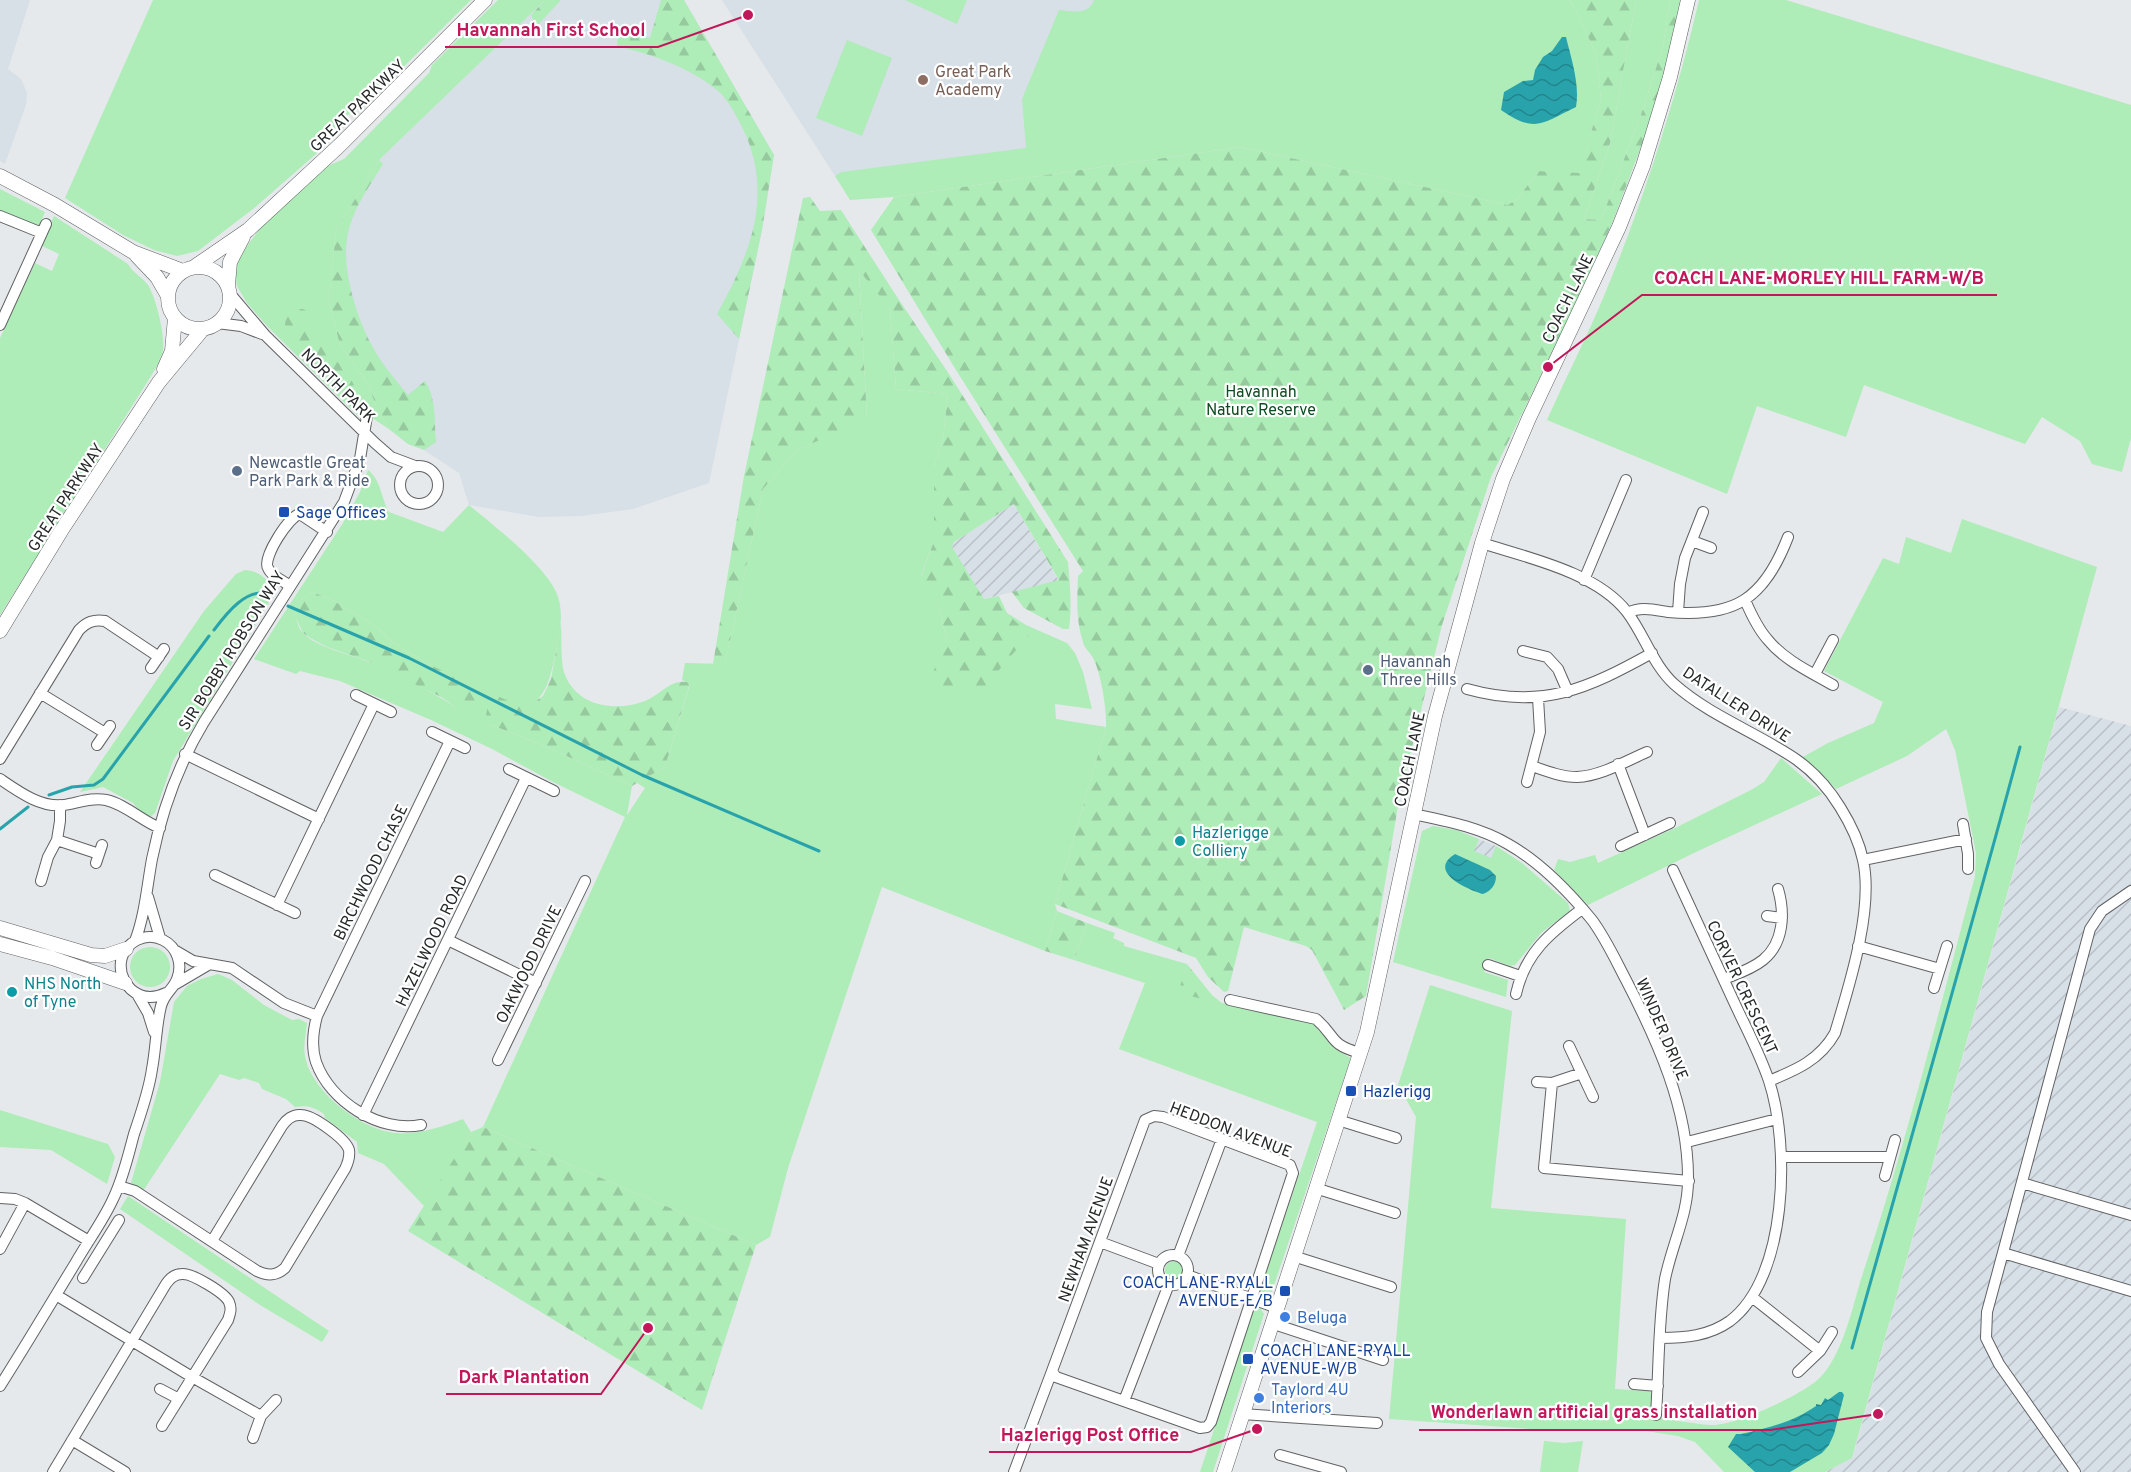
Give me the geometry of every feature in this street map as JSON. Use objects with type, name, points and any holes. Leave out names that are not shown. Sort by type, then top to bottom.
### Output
[{"type":"street","name":"GREAT PARKWAY","points":[[159,382],[172,351],[175,318],[169,306],[168,296],[172,283],[248,230],[340,145],[485,0]]},
{"type":"street","name":"COACH LANE","points":[[1224,1472],[1360,1053],[1376,997],[1435,716],[1482,543],[1503,479],[1529,418],[1619,227],[1643,166],[1670,77],[1688,0]]},
{"type":"street","points":[[0,176],[55,205],[133,252],[189,269],[205,267],[215,271],[229,290]]},
{"type":"street","points":[[0,216],[44,228],[0,325]]},
{"type":"street","name":"GREAT PARKWAY","points":[[0,631],[61,531],[159,382],[203,329],[217,323],[228,311],[230,262],[237,245],[248,230]]},
{"type":"street","points":[[133,252],[157,277],[168,296]]},
{"type":"street","name":"NORTH PARK","points":[[229,290],[265,335],[391,458],[403,496],[413,503],[426,503],[431,500],[438,488],[436,476],[427,468],[391,458]]},
{"type":"street","points":[[175,318],[189,328],[203,329]]},
{"type":"street","name":"NORTH PARK","points":[[217,323],[241,326],[265,335]]},
{"type":"street","name":"SIR BOBBY ROBSON WAY","points":[[131,945],[147,894],[160,828],[185,754],[339,512],[353,483],[362,451],[367,416]]},
{"type":"street","points":[[400,484],[404,473],[415,466]]},
{"type":"street","points":[[1584,580],[1626,480]]},
{"type":"street","points":[[1678,612],[1685,558],[1703,512]]},
{"type":"street","points":[[290,586],[270,572],[266,565],[268,555],[290,520],[295,514],[300,514],[327,532]]},
{"type":"street","points":[[1628,613],[1639,609],[1697,614],[1728,609],[1745,600],[1767,580],[1780,558],[1788,537]]},
{"type":"street","points":[[1692,540],[1711,548]]},
{"type":"street","name":"DATALLER DRIVE","points":[[1482,543],[1563,570],[1584,580],[1619,603],[1628,613],[1664,673],[1707,707],[1797,760],[1817,777],[1846,816],[1863,860],[1866,883],[1858,946],[1835,1033],[1829,1045],[1802,1067],[1769,1081]]},
{"type":"street","points":[[1745,600],[1768,642],[1833,685]]},
{"type":"street","points":[[0,759],[79,630],[86,624],[96,620],[105,621],[162,653],[151,668]]},
{"type":"street","points":[[1815,674],[1833,640]]},
{"type":"street","points":[[1523,651],[1547,657],[1558,669],[1568,692]]},
{"type":"street","points":[[1467,689],[1505,698],[1538,698],[1568,692],[1613,674],[1652,653]]},
{"type":"street","points":[[40,693],[108,730],[97,745]]},
{"type":"street","points":[[356,695],[391,712]]},
{"type":"street","points":[[1527,782],[1540,732],[1538,698]]},
{"type":"street","points":[[277,905],[374,704]]},
{"type":"street","points":[[432,732],[465,748]]},
{"type":"street","name":"BIRCHWOOD CHASE","points":[[316,1016],[450,741]]},
{"type":"street","points":[[1532,766],[1557,774],[1577,777],[1595,774],[1647,752]]},
{"type":"street","points":[[185,754],[319,819]]},
{"type":"street","points":[[1618,764],[1646,835]]},
{"type":"street","points":[[509,769],[554,791]]},
{"type":"street","name":"HAZELWOOD ROAD","points":[[363,1115],[526,778]]},
{"type":"street","points":[[0,779],[42,803],[60,805],[94,798],[111,801],[160,828]]},
{"type":"street","points":[[40,881],[48,857],[57,840],[60,805]]},
{"type":"street","name":"WINDER DRIVE","points":[[1413,814],[1481,830],[1509,844],[1534,861],[1582,909],[1604,938],[1658,1048],[1673,1088],[1687,1142],[1689,1181],[1680,1230],[1668,1262],[1663,1292],[1656,1415]]},
{"type":"street","points":[[1621,846],[1670,823]]},
{"type":"street","points":[[1963,824],[1968,869]]},
{"type":"street","points":[[1863,860],[1966,839]]},
{"type":"street","points":[[57,840],[99,854]]},
{"type":"street","name":"CORVER CRESCENT","points":[[1660,1338],[1682,1338],[1707,1333],[1730,1321],[1743,1310],[1763,1275],[1773,1245],[1782,1177],[1777,1119],[1769,1081],[1673,870]]},
{"type":"street","points":[[215,875],[295,913]]},
{"type":"street","name":"OAKWOOD DRIVE","points":[[498,1060],[585,881]]},
{"type":"street","points":[[1724,980],[1756,965],[1767,956],[1777,940],[1782,918],[1782,903],[1778,889]]},
{"type":"street","points":[[2075,1472],[1999,1364],[1986,1338],[1987,1312],[2090,929],[2102,911],[2131,891]]},
{"type":"street","name":"SIR BOBBY ROBSON WAY","points":[[147,894],[160,938]]},
{"type":"street","points":[[1516,994],[1520,976],[1535,950],[1582,909]]},
{"type":"street","points":[[1767,916],[1782,918]]},
{"type":"street","points":[[0,928],[91,955],[105,956],[152,937],[160,938],[193,961],[232,969],[284,1003],[316,1016],[313,1042],[317,1064],[335,1091],[363,1115],[398,1126],[421,1125]]},
{"type":"street","points":[[448,940],[536,983]]},
{"type":"street","points":[[0,944],[52,958],[125,983],[137,994],[148,1013],[155,1038]]},
{"type":"street","points":[[125,983],[121,965],[131,945]]},
{"type":"street","points":[[1858,946],[1940,969]]},
{"type":"street","points":[[1934,988],[1947,946]]},
{"type":"street","points":[[0,1386],[113,1201],[149,1086],[162,1005],[179,971],[176,951]]},
{"type":"street","points":[[137,994],[152,997],[170,989],[208,965]]},
{"type":"street","points":[[1488,965],[1520,976]]},
{"type":"street","points":[[1230,1000],[1316,1018],[1324,1025],[1334,1042],[1360,1053]]},
{"type":"street","points":[[1569,1046],[1593,1097]]},
{"type":"street","points":[[1537,1082],[1552,1083],[1582,1073]]},
{"type":"street","points":[[1552,1083],[1544,1168],[1689,1181]]},
{"type":"street","points":[[119,1186],[135,1191],[260,1273],[270,1275],[280,1272],[287,1265],[347,1164],[349,1154],[345,1143],[310,1117],[298,1115],[289,1118],[212,1241]]},
{"type":"street","name":"HEDDON AVENUE","points":[[1154,1116],[1163,1117],[1290,1165],[1293,1173],[1251,1299]]},
{"type":"street","name":"NEWHAM AVENUE","points":[[1017,1471],[1145,1120],[1154,1116]]},
{"type":"street","points":[[1687,1142],[1777,1119]]},
{"type":"street","points":[[1338,1120],[1396,1138]]},
{"type":"street","points":[[1179,1256],[1222,1139]]},
{"type":"street","points":[[1885,1176],[1895,1140]]},
{"type":"street","points":[[1781,1157],[1890,1157]]},
{"type":"street","points":[[2022,1184],[2131,1215]]},
{"type":"street","points":[[1316,1188],[1395,1213]]},
{"type":"street","points":[[0,1198],[25,1203],[89,1241]]},
{"type":"street","points":[[0,1249],[25,1203]]},
{"type":"street","points":[[76,1262],[86,1274],[117,1224],[101,1220]]},
{"type":"street","points":[[1100,1242],[1159,1264]]},
{"type":"street","points":[[2003,1253],[2131,1291]]},
{"type":"street","points":[[1179,1256],[1187,1266],[1187,1275],[1184,1280],[1176,1284],[1168,1284],[1158,1273],[1159,1264],[1165,1257],[1179,1256]]},
{"type":"street","points":[[1293,1256],[1391,1287]]},
{"type":"street","points":[[53,1472],[170,1280],[181,1274],[194,1277],[225,1297],[230,1310],[228,1320],[162,1426]]},
{"type":"street","points":[[1187,1275],[1277,1308]]},
{"type":"street","points":[[1124,1401],[1168,1284]]},
{"type":"street","points":[[56,1295],[261,1416]]},
{"type":"street","points":[[1752,1297],[1820,1351]]},
{"type":"street","points":[[1054,1374],[1200,1428],[1207,1427],[1211,1422],[1251,1299]]},
{"type":"street","points":[[1271,1323],[1383,1360]]},
{"type":"street","points":[[1798,1372],[1820,1351],[1832,1332]]},
{"type":"street","points":[[1634,1384],[1658,1386]]},
{"type":"street","points":[[160,1389],[179,1399]]},
{"type":"street","points":[[253,1438],[261,1416],[276,1400]]},
{"type":"street","points":[[1242,1414],[1377,1423]]},
{"type":"street","points":[[72,1440],[125,1472]]},
{"type":"street","points":[[1280,1455],[1337,1471]]},
{"type":"shaded area","points":[[0,0],[30,0],[8,69],[21,79],[27,93],[26,105],[5,164],[0,161]]},
{"type":"shaded area","points":[[545,0],[684,0],[774,155],[762,230],[709,483],[633,509],[581,516],[539,517],[469,505],[459,473],[424,450],[408,444],[389,429],[329,302],[336,230],[379,160]]},
{"type":"shaded area","name":"Great Park Academy","points":[[722,0],[1141,0],[1046,146],[841,172],[835,176]]},
{"type":"shaded area","points":[[1014,504],[1059,581],[984,599],[952,547],[954,542]]},
{"type":"shaded area","points":[[2059,707],[2131,726],[2131,1472],[1825,1472],[1852,1458],[1855,1449]]},
{"type":"shaded area","points":[[1479,839],[1496,846],[1491,859],[1473,851]]},
{"type":"green space","points":[[153,0],[471,0],[362,108],[347,115],[323,141],[316,154],[253,209],[198,251],[177,256],[154,250],[123,235],[65,198]]},
{"type":"green space","points":[[498,0],[545,0],[379,160],[336,230],[329,302],[340,345],[368,384],[376,406],[389,429],[366,414],[361,419],[268,327],[247,303],[237,286],[235,273],[239,256],[263,225],[323,168],[344,159],[429,73],[432,65]]},
{"type":"green space","points":[[545,0],[561,0],[536,27],[531,15]]},
{"type":"green space","points":[[661,0],[684,0],[774,155],[762,230],[739,339],[717,314],[740,268],[755,221],[758,197],[751,148],[733,110],[717,90],[694,74],[669,62],[617,46],[618,32],[650,38]]},
{"type":"green space","points":[[905,0],[967,0],[957,24]]},
{"type":"green space","points":[[1094,0],[1569,0],[1596,54],[1601,99],[1579,174],[1538,171],[1518,198],[1508,205],[1240,147],[894,197],[850,200],[835,176],[841,172],[1026,148],[1022,99],[1059,10],[1084,10]]},
{"type":"green space","name":"Havannah Nature Reserve","points":[[1569,0],[1636,0],[1610,143],[1584,219],[1601,220],[1643,109],[1663,46],[1670,0],[1683,0],[1650,123],[1613,221],[1582,291],[1491,477],[1442,625],[1399,800],[1366,996],[1344,1010],[1312,950],[1306,946],[1244,927],[1228,991],[1224,992],[1208,977],[1196,958],[1055,904],[1106,727],[1099,673],[1084,644],[1079,626],[1078,576],[1083,571],[871,230],[894,197],[1240,147],[1508,205],[1518,198],[1538,171],[1579,173],[1601,99],[1596,54]]},
{"type":"green space","points":[[1636,0],[1670,0],[1663,46],[1643,109],[1601,220],[1584,219],[1610,143]]},
{"type":"green space","points":[[1699,0],[1786,0],[2131,105],[2131,438],[2122,472],[2092,464],[2080,441],[2042,417],[2025,444],[1864,385],[1846,437],[1757,406],[1727,494],[1547,420],[1599,307],[1634,220],[1670,111]]},
{"type":"green space","points":[[847,40],[892,58],[862,136],[816,118]]},
{"type":"green space","points":[[379,160],[383,164],[361,200],[349,229],[346,251],[348,278],[360,319],[383,363],[408,395],[425,381],[429,388],[434,411],[436,442],[424,450],[408,444],[389,429],[376,406],[368,384],[340,345],[329,302],[336,230]]},
{"type":"green space","points":[[0,189],[45,212],[39,226],[0,210]]},
{"type":"green space","points":[[810,197],[820,211],[841,210],[949,374],[1068,562],[1070,620],[1069,629],[1063,629],[1024,608],[1012,592],[1059,580],[1014,504],[954,542],[952,547],[984,599],[999,596],[1007,613],[1029,635],[981,691],[927,685],[947,642],[940,611],[921,577],[934,541],[934,467],[943,439],[948,394],[896,389],[890,309],[859,270],[867,419],[797,450],[763,489],[725,664],[713,664],[744,476],[803,198]]},
{"type":"green space","points":[[54,216],[128,264],[148,285],[159,316],[163,350],[153,372],[0,615],[0,338],[35,263],[52,271],[59,254],[40,245]]},
{"type":"green space","points":[[859,269],[890,309],[896,389],[948,394],[943,439],[934,467],[934,541],[921,576],[940,611],[947,642],[1007,613],[1026,625],[1067,643],[1075,653],[1083,672],[1092,709],[1055,704],[1056,719],[1106,727],[1055,904],[1057,911],[1045,951],[882,887],[788,1168],[770,1237],[756,1245],[483,1127],[625,817],[492,749],[340,681],[300,671],[296,674],[254,659],[343,523],[360,492],[368,470],[378,484],[389,512],[443,532],[469,505],[534,562],[554,588],[561,613],[560,631],[552,668],[543,692],[529,706],[489,724],[547,747],[632,786],[627,815],[645,788],[637,783],[665,767],[690,684],[682,680],[685,663],[725,664],[763,489],[797,450],[867,418]],"holes":[[[313,592],[334,601],[377,627],[393,643],[430,665],[457,708],[401,676],[324,646],[303,633],[296,619],[296,603]]]},
{"type":"green space","points":[[303,309],[309,312],[322,346],[348,372],[355,388],[351,397],[336,388],[319,364],[295,343],[286,331],[285,324],[288,315],[294,310]]},
{"type":"green space","points":[[1962,519],[2097,567],[1852,1458],[1825,1472],[1724,1472],[1695,1442],[1678,1436],[1617,1429],[1560,1431],[1389,1419],[1416,1117],[1398,1085],[1430,985],[1512,1011],[1491,1208],[1626,1219],[1615,1389],[1649,1391],[1652,1394],[1652,1417],[1711,1425],[1722,1424],[1765,1410],[1794,1395],[1815,1382],[1832,1362],[1849,1320],[1907,1129],[1975,876],[1976,853],[1955,750],[1946,729],[1907,756],[1836,789],[1818,770],[1801,758],[1828,743],[1874,723],[1883,702],[1824,671],[1883,558],[1899,564],[1906,537],[1951,553]]},
{"type":"green space","points":[[245,570],[264,577],[274,594],[173,761],[155,813],[150,817],[141,813],[133,803],[103,787],[80,792],[204,611],[236,574]]},
{"type":"green space","points":[[313,592],[334,601],[377,627],[393,643],[430,665],[478,687],[478,700],[472,708],[457,708],[441,697],[367,661],[327,647],[310,638],[303,633],[295,616],[296,603]]},
{"type":"green space","points":[[561,623],[563,670],[571,686],[588,700],[610,706],[634,704],[651,698],[672,684],[690,683],[665,767],[632,786],[547,747],[489,724],[487,720],[488,709],[495,695],[525,708],[543,696],[551,679]]},
{"type":"green space","points":[[1781,758],[1822,794],[1588,905],[1554,870],[1558,859],[1570,862],[1595,855],[1598,863],[1673,829],[1764,782]]},
{"type":"green space","points":[[1433,826],[1456,830],[1479,839],[1474,851],[1491,858],[1496,846],[1522,863],[1568,903],[1570,911],[1541,933],[1515,965],[1510,966],[1489,958],[1484,972],[1508,980],[1506,997],[1393,962],[1422,831]]},
{"type":"green space","points":[[1057,911],[1087,923],[1074,960],[1045,951]]},
{"type":"green space","points":[[1087,923],[1115,933],[1113,938],[1124,943],[1124,946],[1187,964],[1179,993],[1317,1025],[1336,1047],[1351,1058],[1271,1294],[1264,1296],[1260,1291],[1317,1122],[1119,1049],[1145,983],[1074,960]]},
{"type":"green space","points":[[150,947],[164,953],[170,967],[164,981],[150,987],[136,981],[130,967],[136,953]]},
{"type":"green space","points":[[1187,964],[1212,995],[1223,1004],[1178,993]]},
{"type":"green space","points":[[218,974],[232,980],[264,1005],[292,1020],[299,1019],[307,1023],[304,1052],[309,1069],[327,1095],[353,1116],[381,1130],[395,1133],[429,1130],[463,1119],[471,1132],[425,1207],[384,1164],[358,1153],[357,1142],[325,1118],[324,1114],[307,1106],[295,1107],[286,1099],[262,1089],[259,1083],[220,1074],[143,1191],[131,1183],[160,1082],[174,1002],[187,986]]},
{"type":"green space","points":[[0,1110],[108,1144],[115,1157],[107,1184],[51,1150],[0,1147]]},
{"type":"green space","points":[[483,1127],[756,1245],[702,1410],[408,1231],[471,1132]]},
{"type":"green space","points":[[128,1196],[329,1331],[322,1342],[260,1305],[120,1209]]},
{"type":"green space","points":[[1174,1261],[1180,1264],[1183,1270],[1180,1276],[1174,1279],[1168,1276],[1165,1270],[1168,1264]]},
{"type":"green space","points":[[1260,1308],[1264,1314],[1213,1472],[1200,1472],[1253,1311]]},
{"type":"green space","points":[[1544,1441],[1565,1443],[1583,1441],[1578,1472],[1540,1472]]},
{"type":"water","points":[[1562,37],[1566,37],[1574,71],[1577,89],[1576,107],[1539,124],[1523,122],[1501,110],[1504,92],[1523,81],[1533,80],[1535,70],[1543,57],[1552,51]]},
{"type":"water","points":[[1455,854],[1490,870],[1496,876],[1491,889],[1483,894],[1460,884],[1447,874],[1445,867],[1447,861]]},
{"type":"water","points":[[1839,1392],[1844,1395],[1829,1445],[1822,1453],[1790,1472],[1755,1472],[1728,1447],[1736,1434],[1780,1424],[1807,1412],[1816,1404],[1821,1405],[1825,1398],[1828,1400]]},
{"type":"waterway","points":[[214,630],[231,609],[246,597],[262,593],[271,595]]},
{"type":"waterway","points":[[288,606],[409,658],[642,775],[819,851]]},
{"type":"waterway","points":[[49,795],[72,787],[94,785],[103,779],[209,636]]},
{"type":"waterway","points":[[1852,1348],[2020,747]]},
{"type":"waterway","points":[[0,829],[28,807]]},
{"type":"place","name":"Havannah First School","points":[[748,15]]},
{"type":"place","name":"Great Park Academy","points":[[923,80]]},
{"type":"place","name":"COACH LANE-MORLEY HILL FARM-W/B","points":[[1548,367]]},
{"type":"place","name":"Newcastle Great Park Park & Ride","points":[[237,471]]},
{"type":"place","name":"Sage Offices","points":[[284,512]]},
{"type":"place","name":"Havannah Three Hills","points":[[1368,670]]},
{"type":"place","name":"Hazlerigge Colliery","points":[[1180,841]]},
{"type":"place","name":"NHS North of Tyne","points":[[12,992]]},
{"type":"place","name":"Hazlerigg","points":[[1351,1091]]},
{"type":"place","name":"COACH LANE-RYALL AVENUE-E/B","points":[[1285,1291]]},
{"type":"place","name":"Beluga","points":[[1285,1317]]},
{"type":"place","name":"Dark Plantation","points":[[648,1328]]},
{"type":"place","name":"COACH LANE-RYALL AVENUE-W/B","points":[[1248,1359]]},
{"type":"place","name":"Taylord 4U Interiors","points":[[1259,1398]]},
{"type":"place","name":"Wonderlawn artificial grass installation","points":[[1878,1414]]},
{"type":"place","name":"Hazlerigg Post Office","points":[[1257,1429]]}]
